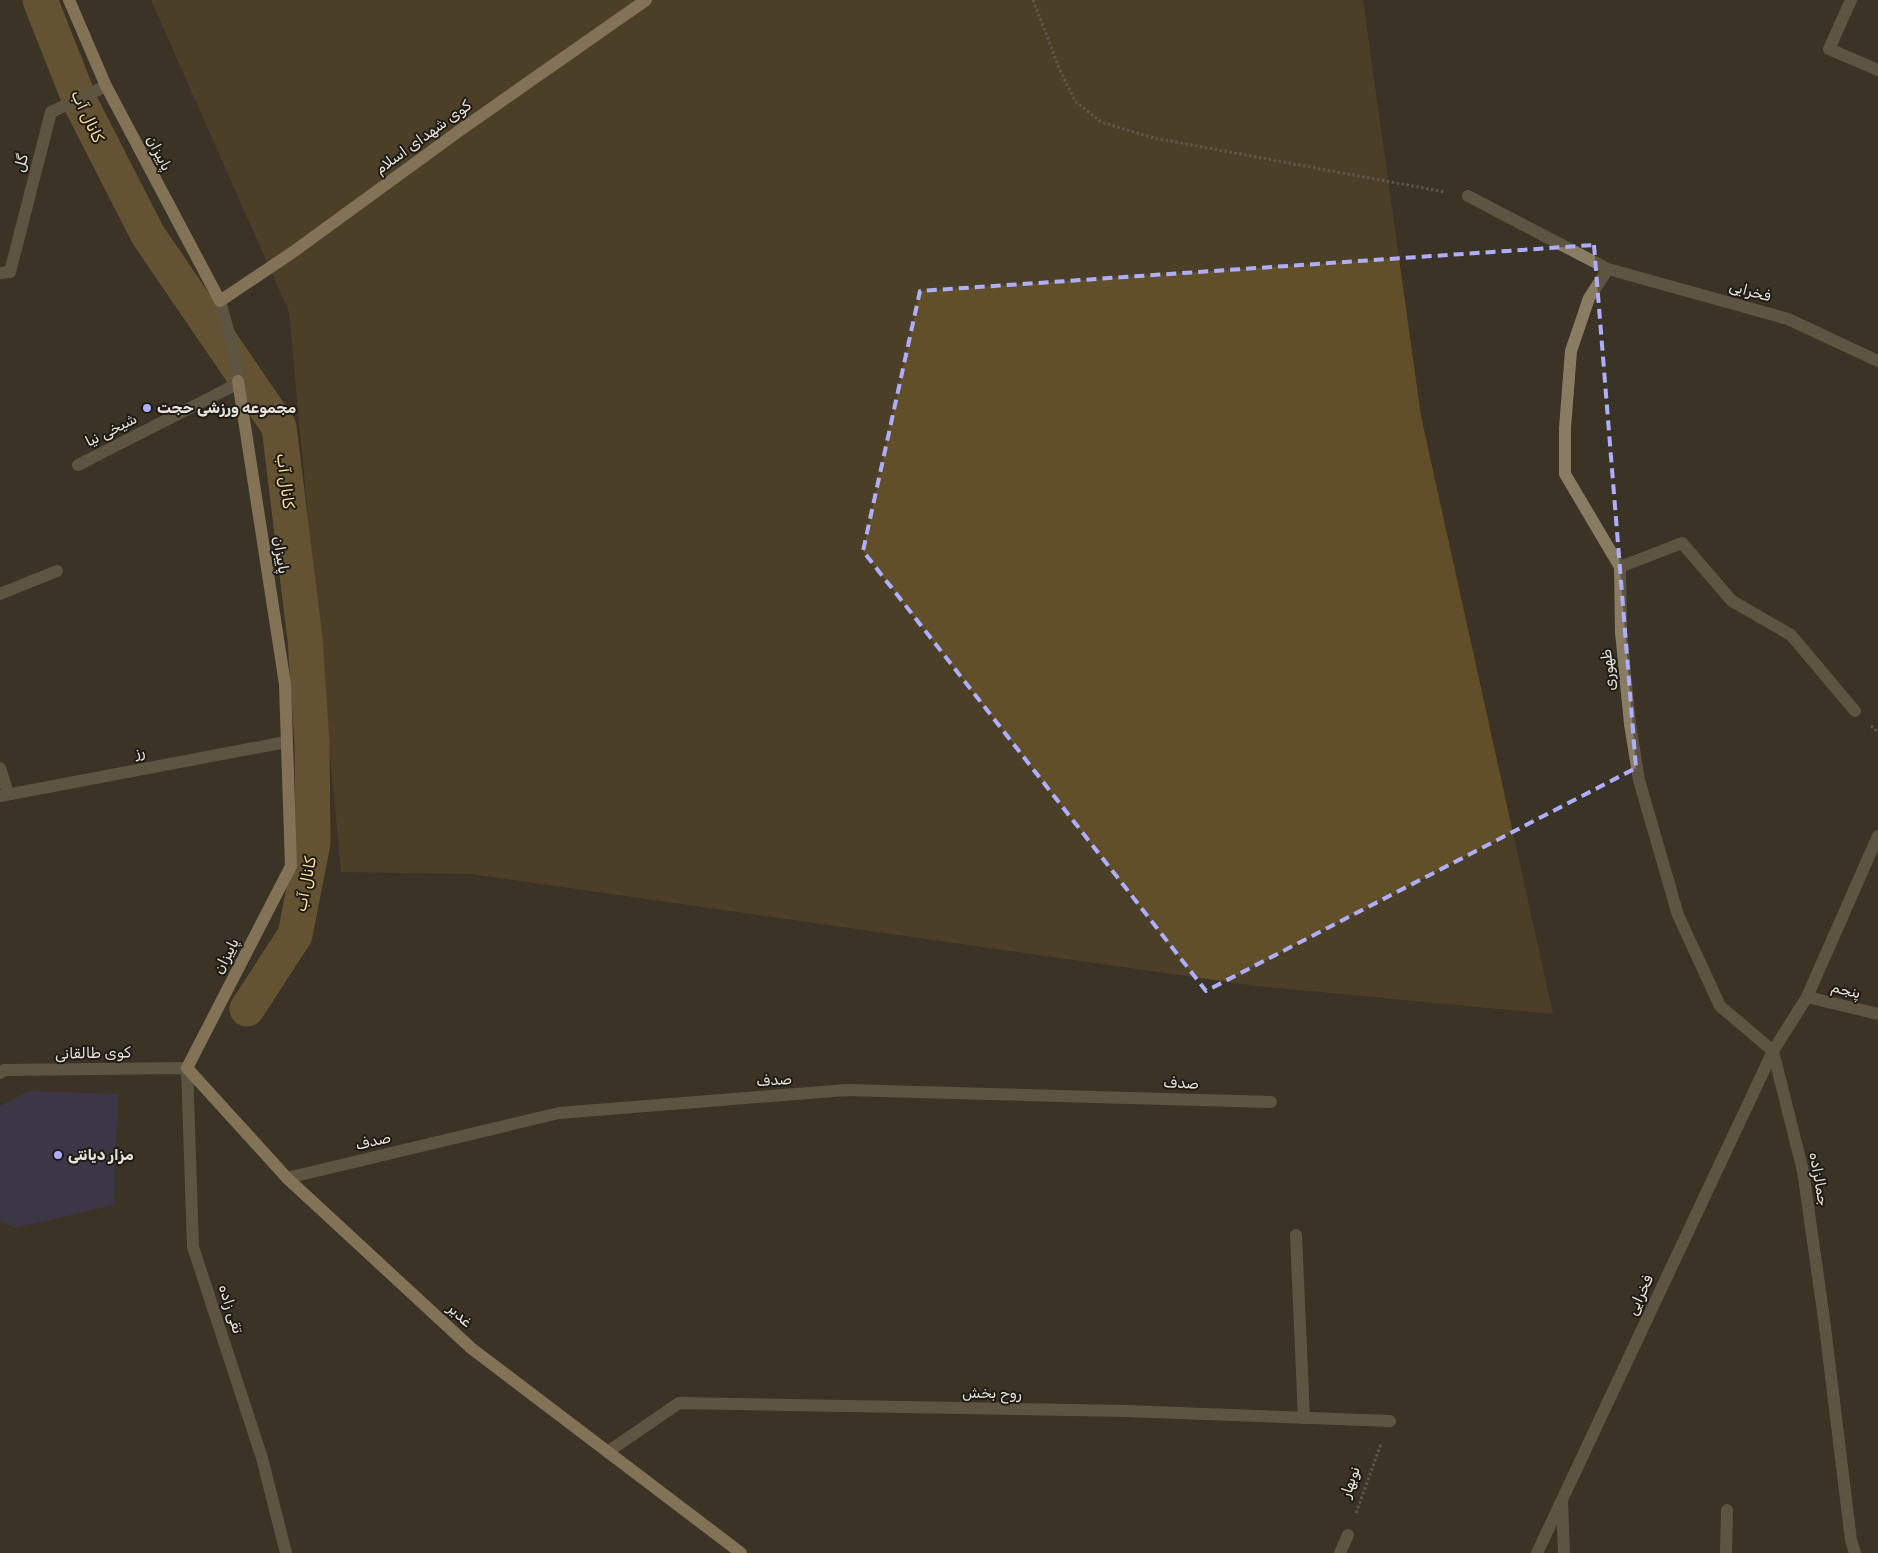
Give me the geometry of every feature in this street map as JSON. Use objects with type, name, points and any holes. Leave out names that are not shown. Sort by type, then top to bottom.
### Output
[{"type":"main road","name":"پاییزان","points":[[69,0],[106,86],[220,301]]},
{"type":"main road","name":"کوی شهدای اسلام","points":[[220,301],[293,252],[458,131],[646,0]]},
{"type":"main road","name":"پاییزان","points":[[187,1068],[291,866],[285,684],[238,382]]},
{"type":"main road","name":"غدیر","points":[[187,1068],[288,1178],[471,1348],[741,1553]]},
{"type":"street","points":[[1851,0],[1828,48],[1878,70]]},
{"type":"street","name":"گل","points":[[0,272],[10,272],[51,112],[106,86]]},
{"type":"street","name":"فخرایی","points":[[1468,196],[1608,269],[1788,318],[1878,361]]},
{"type":"street","name":"ظهوری","points":[[1608,269],[1589,298],[1572,351],[1565,428],[1565,474],[1620,567],[1621,632],[1634,752],[1639,780],[1678,915],[1720,1006],[1773,1051]]},
{"type":"street","name":"پاییزان","points":[[220,301],[233,348],[238,382]]},
{"type":"street","name":"شیخی نیا","points":[[78,465],[238,382]]},
{"type":"street","points":[[1620,567],[1682,543],[1732,601],[1791,635],[1855,711]]},
{"type":"street","points":[[0,594],[57,571]]},
{"type":"street","name":"رز","points":[[4,794],[286,742]]},
{"type":"street","points":[[0,768],[4,794]]},
{"type":"street","points":[[1773,1051],[1807,997],[1878,836]]},
{"type":"street","name":"پنجم","points":[[1807,997],[1878,1014]]},
{"type":"street","name":"فخرایی","points":[[1537,1553],[1773,1051]]},
{"type":"street","name":"جمالزاده","points":[[1773,1051],[1803,1171],[1824,1319],[1851,1540],[1855,1553]]},
{"type":"street","name":"کوی طالقانی","points":[[0,1073],[4,1070],[187,1068]]},
{"type":"street","name":"تقی زاده","points":[[187,1068],[193,1247],[262,1458],[286,1553]]},
{"type":"street","name":"صدف","points":[[288,1178],[559,1113],[807,1093],[846,1090],[1272,1102]]},
{"type":"street","points":[[1296,1235],[1304,1418]]},
{"type":"street","name":"روح بخش","points":[[609,1451],[679,1403],[1126,1411],[1390,1421]]},
{"type":"street","points":[[1562,1498],[1564,1553]]},
{"type":"street","points":[[1726,1553],[1727,1510]]},
{"type":"street","points":[[1340,1553],[1348,1535]]},
{"type":"path","points":[[1033,0],[1060,70],[1075,101],[1101,122],[1154,138],[1468,196]]},
{"type":"path","name":"نوبهار","points":[[1348,1535],[1390,1421]]},
{"type":"highlighted area","points":[[1594,245],[1636,768],[1206,991],[863,551],[920,291]]},
{"type":"shaded area","points":[[151,0],[1363,0],[1421,416],[1553,1014],[1257,986],[471,874],[341,872],[289,312]]},
{"type":"building","name":"مزار دیانتی","points":[[29,1091],[118,1094],[114,1205],[15,1228],[0,1220],[0,1106]]},
{"type":"waterway","name":"کانال آب","points":[[40,0],[81,104],[148,235],[279,427],[305,639],[312,744],[313,843],[295,935],[247,1009]]},
{"type":"place","name":"مجموعه ورزشی حجت","points":[[147,408]]},
{"type":"place","name":"مزار دیانتی","points":[[58,1155]]}]
